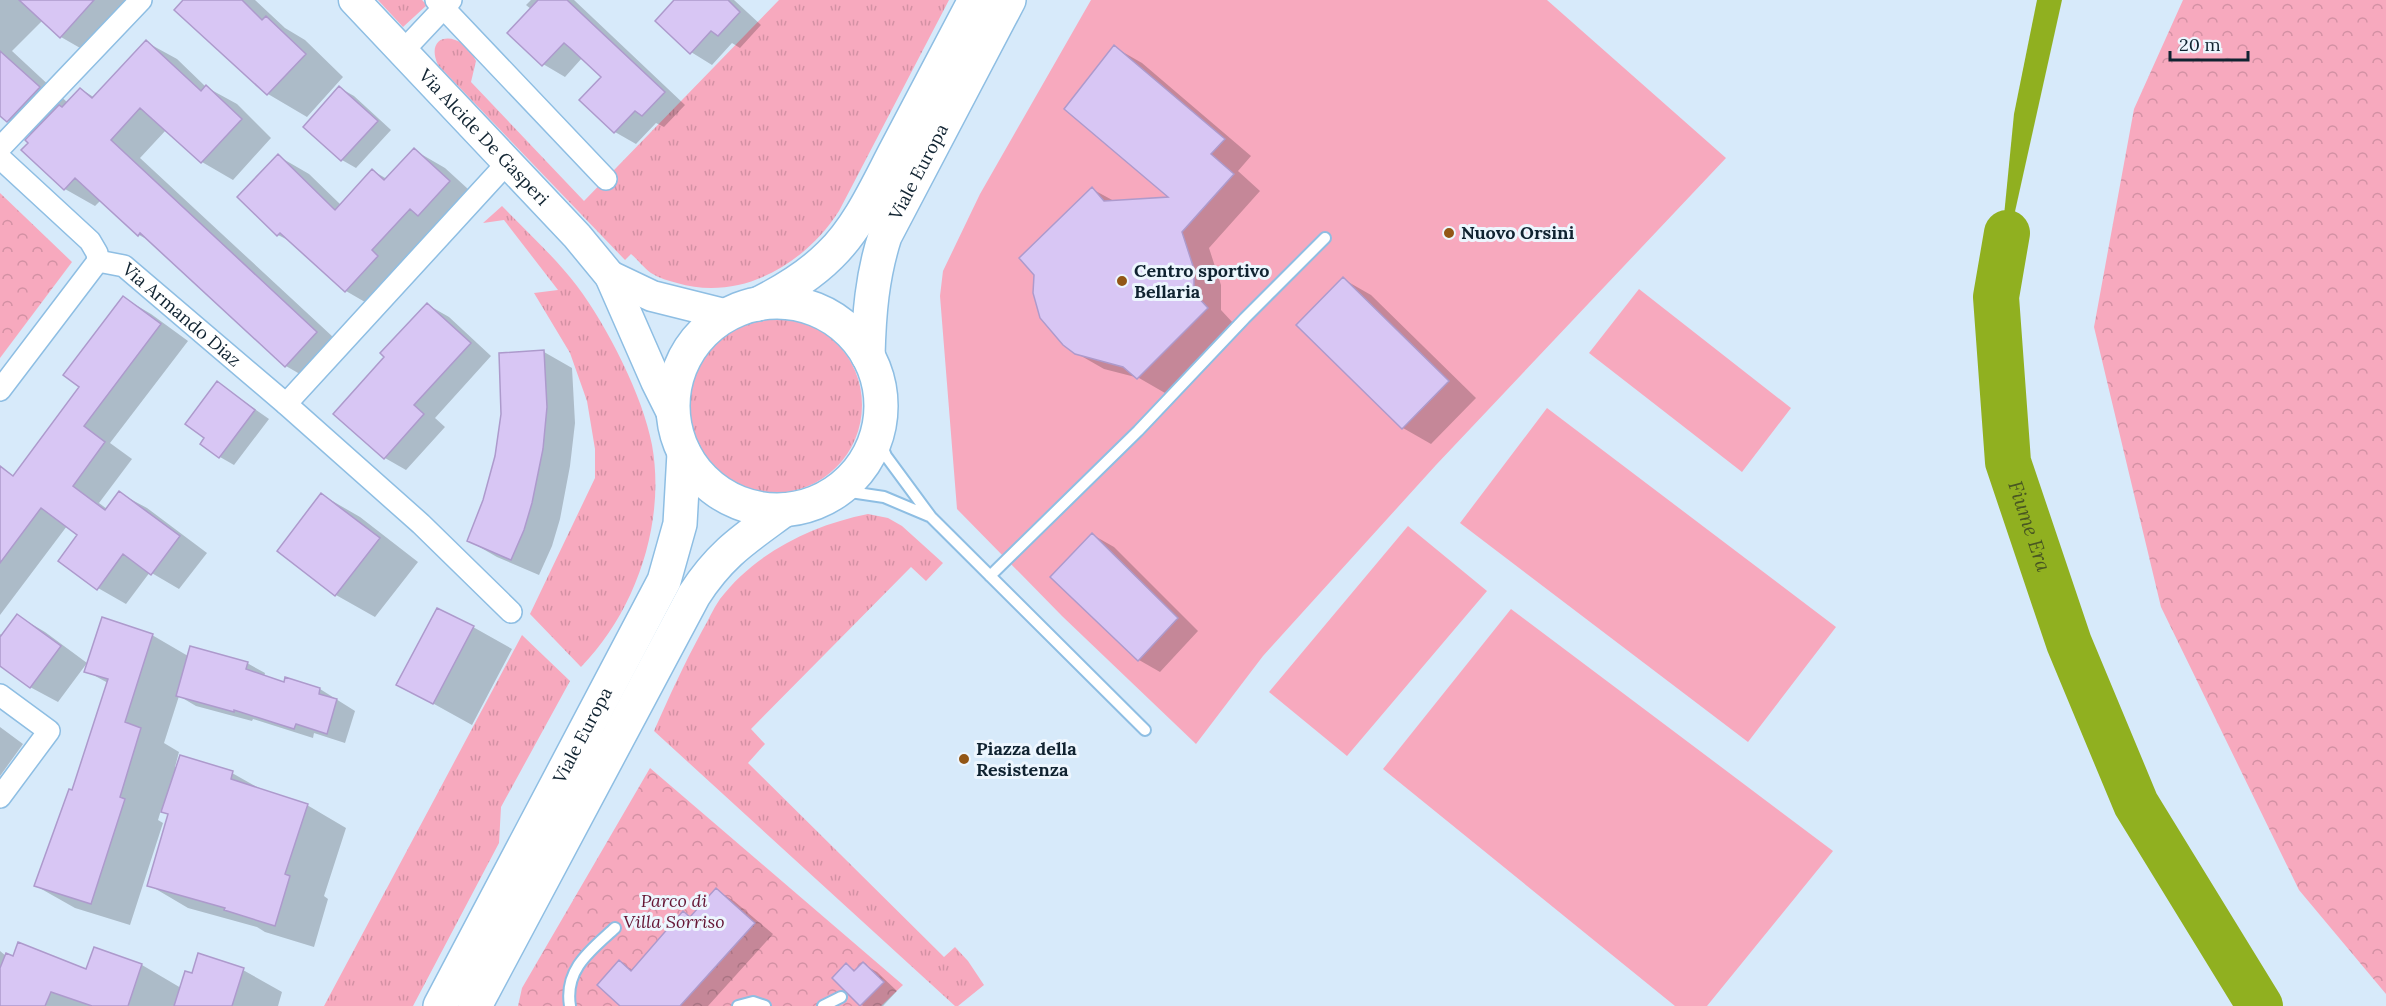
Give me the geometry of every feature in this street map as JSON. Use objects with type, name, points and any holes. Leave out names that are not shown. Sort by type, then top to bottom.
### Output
[{"type":"main road","name":"Viale Europa","points":[[758,304],[784,303],[820,312],[842,325],[868,356],[878,384],[880,401],[877,434],[862,465],[837,490],[803,507],[784,510],[744,505],[725,497],[702,477],[684,453],[679,441],[674,415],[676,385],[686,357],[704,333],[728,315],[779,294],[830,256],[846,237],[874,191],[975,0]]},
{"type":"main road","name":"Viale Europa","points":[[868,356],[874,279],[885,237],[1009,0]]},
{"type":"main road","name":"Viale Europa","points":[[440,1006],[664,581],[680,524],[684,453]]},
{"type":"main road","name":"Viale Europa","points":[[475,1006],[654,667],[703,581],[716,564],[735,546],[784,510]]},
{"type":"street","points":[[0,148],[141,0]]},
{"type":"street","name":"Via Alcide De Gasperi","points":[[354,0],[508,162],[610,276],[656,381],[674,415]]},
{"type":"street","points":[[403,51],[443,3],[606,179]]},
{"type":"street","name":"Via Armando Diaz","points":[[0,158],[90,241],[95,248],[98,261],[124,266],[286,404],[421,524],[512,612]]},
{"type":"street","points":[[286,404],[508,162]]},
{"type":"street","points":[[0,390],[97,266],[98,261]]},
{"type":"street","name":"Via Alcide De Gasperi","points":[[610,276],[652,296],[728,315]]},
{"type":"street","points":[[0,695],[49,731],[0,797]]},
{"type":"lane","points":[[990,576],[1138,431],[1325,238]]},
{"type":"lane","points":[[877,434],[886,456],[931,517],[1145,730]]},
{"type":"lane","points":[[837,490],[884,497],[931,517]]},
{"type":"lane","points":[[570,1006],[570,983],[577,965],[615,928]]},
{"type":"lane","points":[[823,1006],[841,997]]},
{"type":"lane","points":[[738,1006],[753,1002],[765,1006]]},
{"type":"green space","points":[[378,0],[422,0],[427,5],[403,27]]},
{"type":"green space","points":[[779,0],[949,0],[839,211],[825,230],[790,262],[769,274],[747,283],[725,287],[701,288],[674,282],[651,273],[631,254],[625,260],[438,65],[435,54],[436,46],[440,41],[446,39],[462,43],[476,61],[471,82],[584,201]]},
{"type":"green space","points":[[1091,0],[1547,0],[1726,158],[1436,465],[1263,656],[1196,744],[1062,616],[957,509],[940,296],[943,271],[980,194]]},
{"type":"green space","points":[[2183,0],[2386,0],[2386,994],[2299,890],[2161,607],[2094,327],[2134,109]]},
{"type":"green space","points":[[0,193],[72,262],[0,358]]},
{"type":"green space","points":[[502,206],[568,275],[600,321],[612,341],[641,405],[652,445],[655,504],[642,564],[617,620],[581,667],[530,614],[595,478],[595,449],[587,401],[570,353],[534,293],[558,290],[504,220],[483,223]]},
{"type":"green space","points":[[1639,289],[1791,408],[1742,472],[1589,353]]},
{"type":"green space","points":[[774,317],[807,324],[823,332],[836,343],[847,356],[855,372],[862,405],[855,438],[847,454],[836,467],[823,478],[807,486],[774,493],[741,486],[725,478],[712,467],[701,454],[693,438],[686,405],[693,372],[701,356],[712,343],[725,332],[741,324]]},
{"type":"green space","points":[[1547,408],[1836,627],[1748,742],[1460,523]]},
{"type":"green space","points":[[868,514],[888,518],[902,526],[943,563],[926,581],[911,567],[751,729],[765,744],[748,763],[944,957],[955,947],[968,961],[984,985],[958,1006],[955,1006],[654,731],[713,611],[734,583],[750,568],[786,543],[826,525]]},
{"type":"green space","points":[[1408,526],[1487,591],[1347,756],[1269,692]]},
{"type":"green space","points":[[1511,609],[1833,851],[1707,1006],[1675,1006],[1383,769]]},
{"type":"green space","points":[[522,635],[570,681],[501,807],[499,843],[413,1006],[324,1006]]},
{"type":"green space","name":"Parco di Villa Sorriso","points":[[650,768],[903,985],[881,1006],[518,1006],[522,988]]},
{"type":"shaded area","points":[[2037,0],[2062,0],[1996,297],[2014,114]]},
{"type":"building","points":[[19,0],[94,0],[60,38]]},
{"type":"building","points":[[183,0],[242,0],[262,20],[266,16],[306,54],[267,95],[174,10]]},
{"type":"building","points":[[538,0],[567,0],[665,92],[642,116],[635,111],[614,133],[579,100],[601,77],[570,48],[564,43],[542,66],[507,33]]},
{"type":"building","points":[[674,0],[728,0],[740,12],[718,36],[711,31],[690,54],[655,21]]},
{"type":"building","points":[[146,40],[201,91],[206,85],[242,119],[201,163],[140,108],[111,140],[317,332],[285,367],[140,233],[138,236],[75,178],[64,190],[21,150],[28,143],[25,140],[59,105],[62,107],[80,88],[92,98]]},
{"type":"building","points":[[1114,45],[1225,139],[1211,154],[1234,174],[1182,232],[1194,269],[1194,293],[1208,308],[1137,379],[1123,367],[1075,354],[1063,345],[1040,318],[1033,293],[1034,275],[1019,258],[1092,187],[1104,201],[1168,197],[1064,109]]},
{"type":"building","points":[[0,51],[40,87],[7,122],[0,116]]},
{"type":"building","points":[[339,86],[378,121],[341,161],[303,127]]},
{"type":"building","points":[[414,148],[450,181],[418,216],[410,209],[372,250],[378,256],[345,292],[280,233],[277,236],[237,197],[278,154],[335,210],[372,169],[384,180]]},
{"type":"building","points":[[1343,277],[1449,381],[1402,429],[1296,325]]},
{"type":"building","points":[[123,296],[161,324],[84,426],[105,442],[73,486],[105,510],[119,491],[180,536],[151,575],[123,554],[97,590],[58,561],[77,535],[41,508],[0,563],[0,466],[13,476],[79,387],[63,375]]},
{"type":"building","points":[[427,303],[471,343],[414,405],[424,414],[384,459],[333,414],[384,357],[380,353]]},
{"type":"building","points":[[544,350],[547,407],[543,449],[532,503],[524,530],[511,560],[467,541],[483,500],[495,456],[501,414],[499,353]]},
{"type":"building","points":[[217,381],[255,410],[219,458],[200,444],[204,438],[185,424]]},
{"type":"building","points":[[321,493],[380,538],[335,596],[277,551]]},
{"type":"building","points":[[1092,533],[1178,618],[1138,661],[1050,577]]},
{"type":"building","points":[[437,608],[474,626],[433,704],[396,685]]},
{"type":"building","points":[[17,614],[61,646],[30,688],[0,666],[0,637]]},
{"type":"building","points":[[102,617],[153,634],[125,722],[141,728],[120,797],[125,799],[91,904],[34,886],[69,789],[72,790],[108,679],[84,672]]},
{"type":"building","points":[[190,646],[248,662],[246,669],[284,682],[285,677],[320,688],[319,694],[337,699],[327,734],[296,724],[294,729],[234,710],[234,712],[176,696]]},
{"type":"building","points":[[180,755],[233,771],[231,779],[308,804],[285,874],[290,876],[275,926],[224,910],[225,908],[147,886],[168,814],[161,812]]},
{"type":"building","points":[[716,888],[755,923],[680,1006],[620,1006],[597,985],[619,960],[631,971],[683,911],[690,917]]},
{"type":"building","points":[[18,942],[86,969],[94,947],[142,964],[128,1006],[92,1006],[51,992],[45,1006],[0,1006],[0,968],[6,953],[13,956]]},
{"type":"building","points":[[198,953],[244,968],[232,1006],[174,1006],[185,971],[192,973]]},
{"type":"building","points":[[863,962],[884,982],[860,1006],[832,978],[846,963],[854,971]]},
{"type":"waterway","name":"Fiume Era","points":[[2007,233],[1996,297],[2008,462],[2069,643],[2136,804],[2260,1006]]},
{"type":"place","name":"Nuovo Orsini","points":[[1449,233]]},
{"type":"place","name":"Centro sportivo Bellaria","points":[[1122,281]]},
{"type":"place","name":"Piazza della Resistenza","points":[[964,759]]}]
